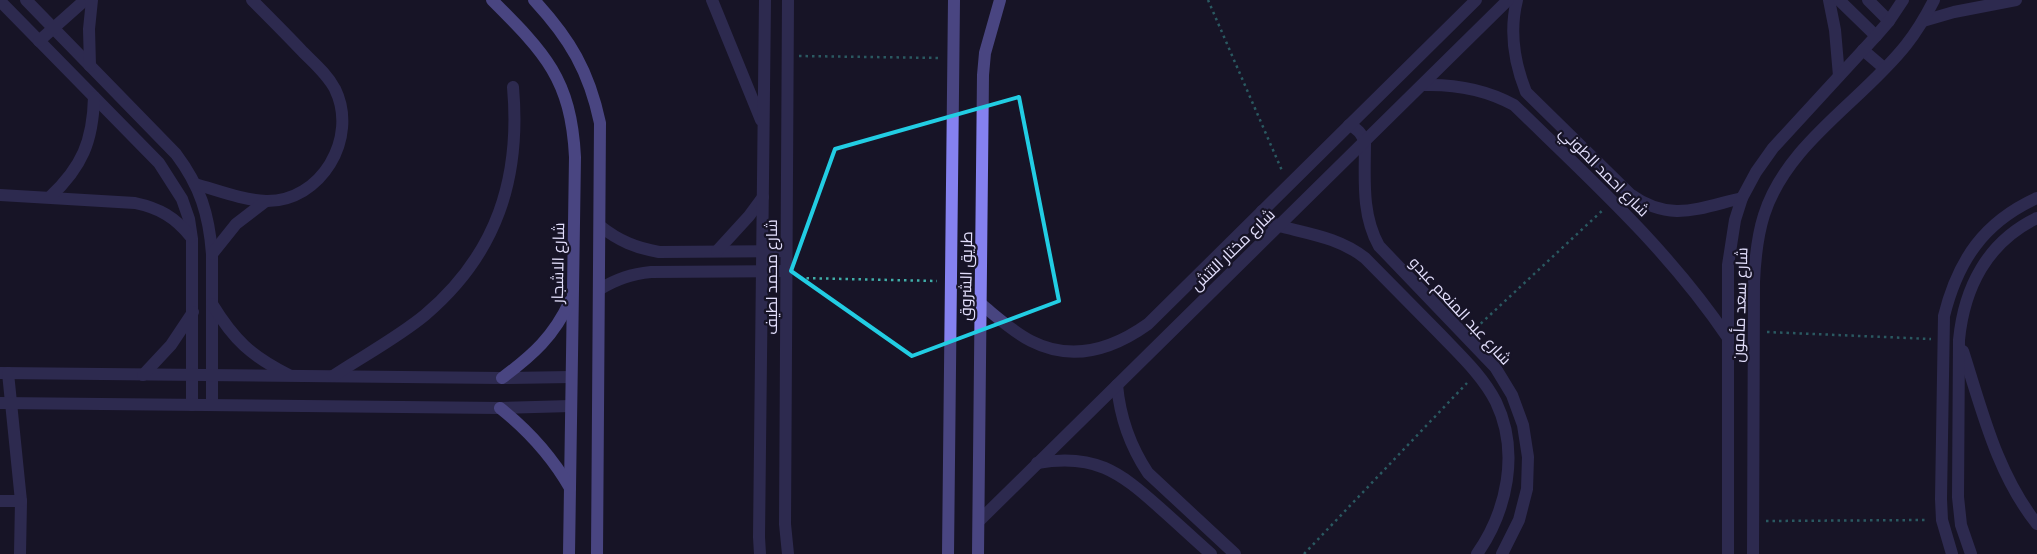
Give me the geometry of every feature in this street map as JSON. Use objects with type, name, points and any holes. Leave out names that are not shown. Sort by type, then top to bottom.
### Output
[{"type":"street","points":[[26,0],[176,154],[195,184],[204,206],[210,230],[212,254],[212,405]]},
{"type":"street","points":[[39,41],[85,0]]},
{"type":"street","points":[[90,66],[89,29],[92,0]]},
{"type":"street","points":[[195,184],[266,200],[285,198],[303,191],[319,179],[331,164],[339,147],[342,118],[335,90],[324,73],[252,0]]},
{"type":"street","points":[[534,0],[568,41],[583,67],[594,94],[600,123],[597,554]]},
{"type":"street","points":[[712,0],[763,126]]},
{"type":"street","name":"شارع محمد لطيف","points":[[760,554],[765,0]]},
{"type":"street","name":"شارع محمد لطيف","points":[[788,0],[785,524],[788,554]]},
{"type":"street","name":"طريق الشروق","points":[[948,554],[954,0]]},
{"type":"street","name":"طريق الشروق","points":[[978,554],[983,75],[985,53],[1000,0]]},
{"type":"street","name":"شارع مختار التتش","points":[[981,304],[1011,328],[1032,341],[1055,349],[1080,351],[1104,348],[1128,338],[1148,324],[1476,0]]},
{"type":"street","name":"شارع مختار التتش","points":[[979,520],[1508,0]]},
{"type":"street","name":"شارع احمد الطوني","points":[[1517,0],[1512,31],[1514,52],[1518,72],[1526,92],[1643,204],[1673,212],[1688,211],[1742,198]]},
{"type":"street","points":[[1829,0],[1835,30],[1840,76]]},
{"type":"street","points":[[1839,0],[1876,36]]},
{"type":"street","points":[[1868,0],[1889,21]]},
{"type":"street","name":"شارع سعد مأمون","points":[[1728,554],[1728,265],[1730,242],[1742,198],[1756,172],[1773,148],[1876,36],[1903,0]]},
{"type":"street","name":"شارع سعد مأمون","points":[[1753,554],[1754,282],[1756,248],[1764,214],[1779,183],[1799,154],[1905,46],[1923,21],[1934,0]]},
{"type":"street","points":[[1923,21],[1991,4],[2016,0]]},
{"type":"street","points":[[0,1],[159,163],[172,180],[182,199],[189,219],[192,239],[192,405]]},
{"type":"street","name":"شارع الاشجار","points":[[499,2],[543,54],[557,77],[568,103],[574,130],[569,554]]},
{"type":"street","points":[[1449,26],[1465,42]]},
{"type":"street","points":[[1863,50],[1884,68]]},
{"type":"street","name":"شارع احمد الطوني","points":[[1423,85],[1452,85],[1480,90],[1514,105],[1672,263],[1704,303],[1728,338]]},
{"type":"street","points":[[333,376],[424,315],[458,281],[486,242],[499,213],[509,182],[513,158],[516,118],[512,86]]},
{"type":"street","points":[[50,197],[67,181],[80,163],[89,142],[94,120],[94,97]]},
{"type":"street","points":[[1349,125],[1357,128],[1362,134],[1364,142]]},
{"type":"street","name":"شارع عبد المنعم عبدو","points":[[1364,142],[1366,216],[1379,246],[1495,367],[1512,395],[1523,425],[1528,457],[1527,489],[1519,520],[1502,554]]},
{"type":"street","points":[[1601,190],[1614,178]]},
{"type":"street","points":[[0,195],[135,203],[152,207],[168,214],[182,225],[192,239]]},
{"type":"street","points":[[717,251],[749,216],[763,197]]},
{"type":"street","points":[[1952,554],[1942,520],[1944,316],[1950,293],[1959,271],[1971,251],[2003,217],[2037,198]]},
{"type":"street","points":[[212,254],[236,224],[266,200]]},
{"type":"street","name":"شارع عبد المنعم عبدو","points":[[1262,211],[1271,222],[1279,226],[1339,241],[1353,248],[1477,372],[1496,402],[1505,429],[1508,457],[1507,484],[1500,511],[1489,537],[1477,554]]},
{"type":"street","points":[[1971,554],[1961,525],[1958,497],[1959,340],[1961,320],[1966,300],[1985,262],[1998,246],[2013,233],[2037,218]]},
{"type":"street","points":[[600,226],[627,244],[659,252],[786,251]]},
{"type":"street","points":[[600,289],[615,280],[633,274],[652,272],[762,271],[786,274]]},
{"type":"street","points":[[502,378],[524,362],[543,343],[561,322],[573,296]]},
{"type":"street","points":[[212,304],[226,327],[244,347],[266,364],[291,376]]},
{"type":"street","points":[[143,375],[171,345],[193,312]]},
{"type":"street","points":[[1160,312],[1174,329]]},
{"type":"street","points":[[1943,339],[1959,340]]},
{"type":"street","points":[[1959,340],[1999,460],[2013,488],[2037,524]]},
{"type":"street","points":[[20,554],[22,501],[6,404],[4,373],[571,377]]},
{"type":"street","points":[[1116,385],[1118,403],[1126,431],[1137,457],[1148,473],[1235,554]]},
{"type":"street","points":[[6,404],[500,408],[571,406]]},
{"type":"street","points":[[500,408],[541,444],[558,466],[570,488]]},
{"type":"street","points":[[1037,463],[1077,460],[1098,465],[1117,473],[1134,484],[1212,554]]},
{"type":"street","points":[[0,501],[22,501]]},
{"type":"path","points":[[1208,0],[1288,185]]},
{"type":"path","points":[[788,56],[953,58]]},
{"type":"path","points":[[1466,337],[1612,201]]},
{"type":"path","points":[[786,274],[951,281]]},
{"type":"path","points":[[1754,331],[1943,339]]},
{"type":"path","points":[[1304,554],[1477,372]]},
{"type":"path","points":[[1753,521],[1942,520]]},
{"type":"highlighted area","points":[[1019,97],[1059,301],[912,356],[791,271],[835,149]]}]
